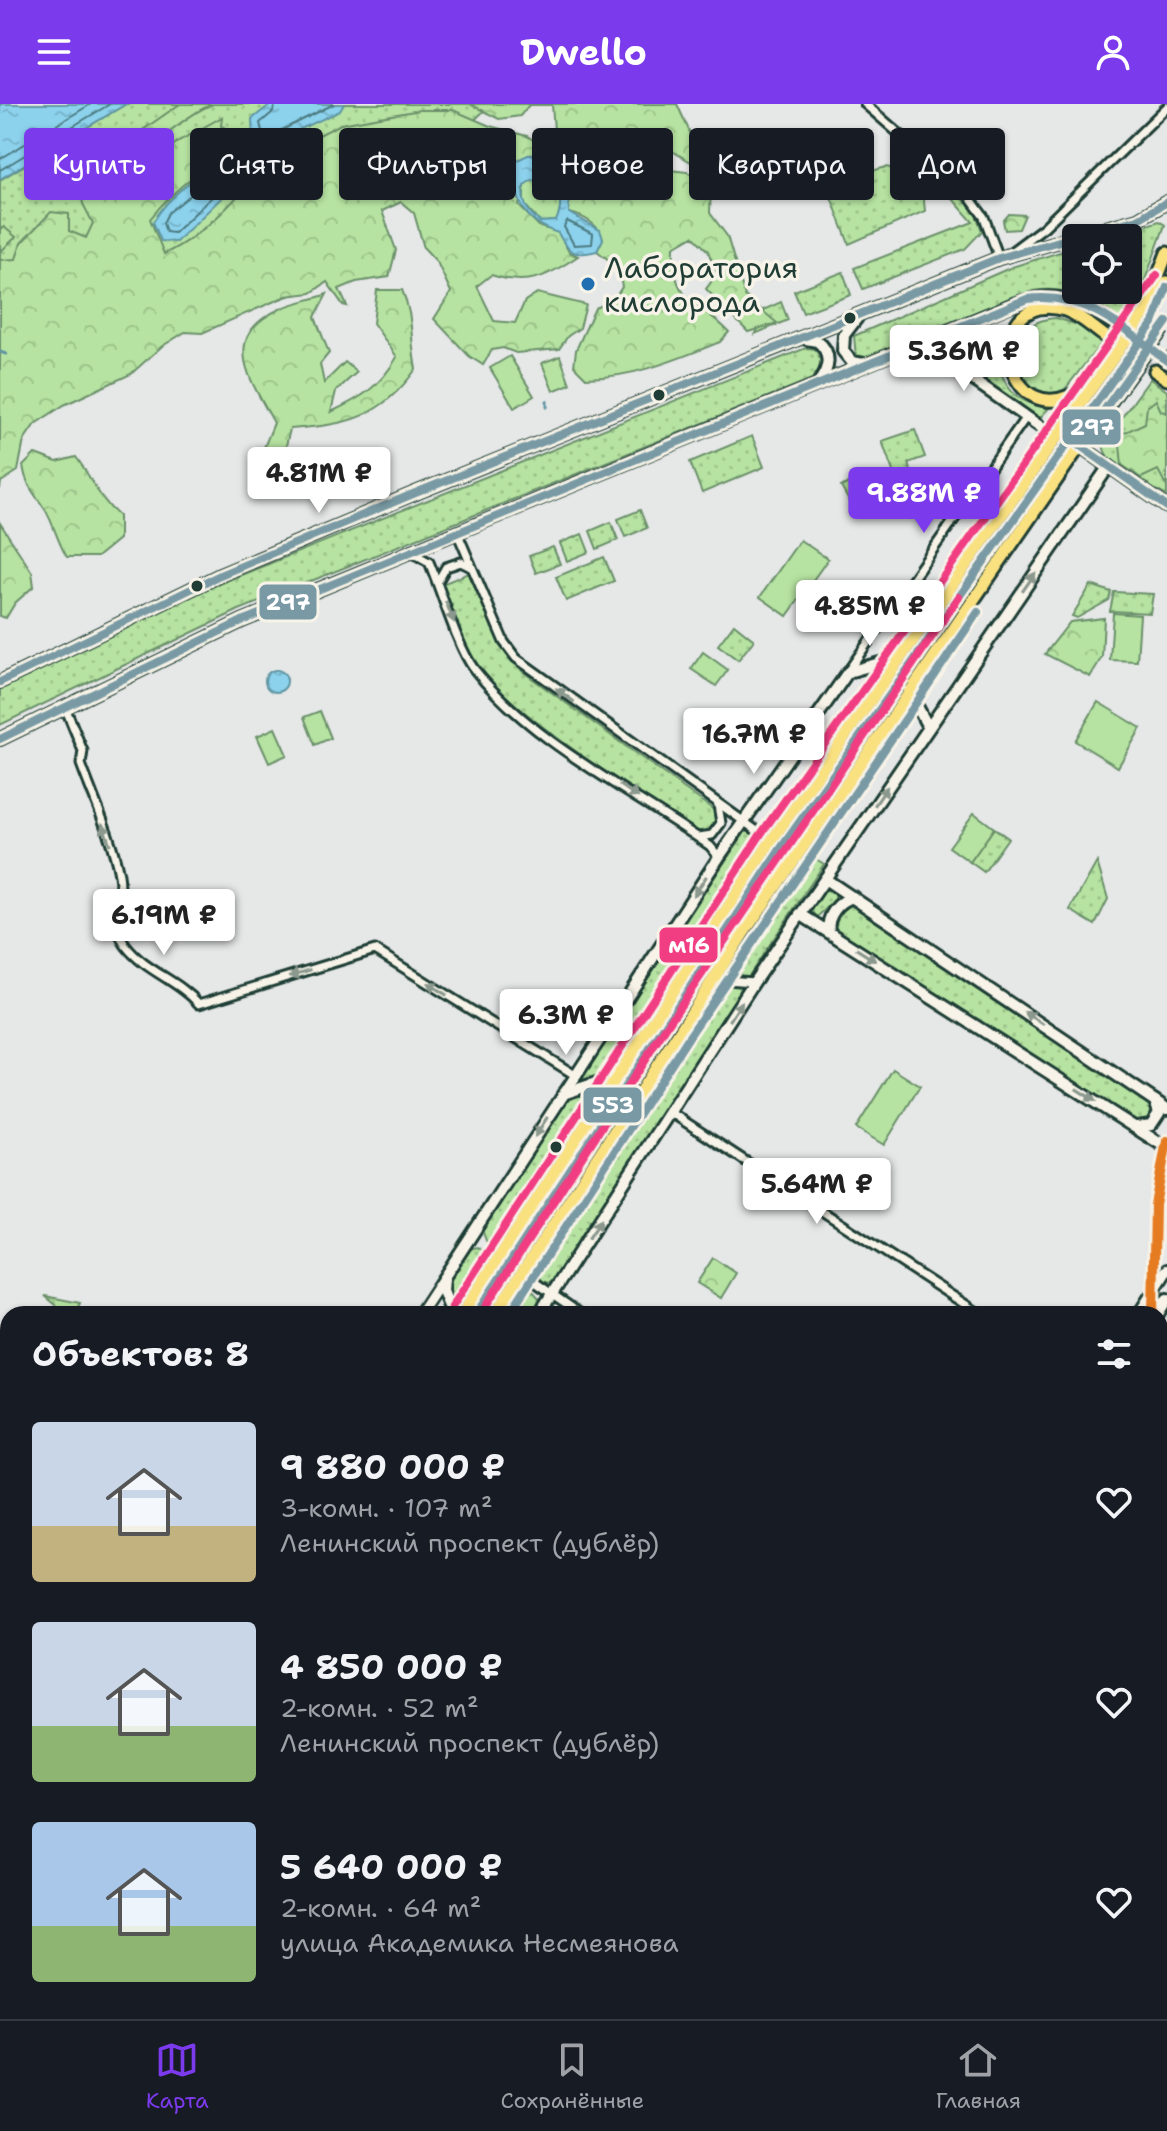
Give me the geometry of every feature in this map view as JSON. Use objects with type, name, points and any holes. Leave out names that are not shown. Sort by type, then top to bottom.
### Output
[{"type":"main road","points":[[0,682],[220,575],[1003,257],[1138,219],[1167,202]]},
{"type":"main road","points":[[1143,316],[1167,253]]},
{"type":"main road","points":[[467,1306],[771,841],[1167,282]]},
{"type":"main road","points":[[0,739],[242,621],[1027,299],[1054,295],[1080,301],[1116,325]]},
{"type":"main road","points":[[990,313],[1019,305],[1048,302],[1076,315],[1106,337]]},
{"type":"main road","points":[[1076,315],[1052,309],[1036,311],[1021,320],[1008,345],[1011,371],[1029,392],[1051,399],[1079,392],[1100,376]]},
{"type":"main road","points":[[858,317],[844,335],[843,351],[852,362],[869,363]]},
{"type":"main road","points":[[500,1306],[780,878],[1165,325]]},
{"type":"main road","points":[[801,340],[817,341],[827,352],[827,366],[817,384]]},
{"type":"main road","points":[[919,342],[1055,437]]},
{"type":"main road","points":[[1155,371],[1167,379]]},
{"type":"main road","points":[[1079,445],[1167,507]]},
{"type":"main road","points":[[544,1306],[754,982],[1109,466]]},
{"type":"main road","points":[[425,1306],[743,821],[848,672],[901,657]]},
{"type":"main road","points":[[909,691],[928,727]]},
{"type":"main road","points":[[825,879],[1167,1110],[1152,1126],[1152,1137]]},
{"type":"main road","points":[[829,931],[833,913],[840,903],[853,897]]},
{"type":"main road","points":[[800,914],[1167,1148]]},
{"type":"main road","points":[[562,1095],[573,1088],[610,1077],[622,1068]]},
{"type":"main road","points":[[1137,1127],[1151,1125],[1159,1113],[1155,1101]]},
{"type":"main road","points":[[1144,1306],[1167,1270]]},
{"type":"main road","points":[[444,1276],[443,1291],[449,1306]]},
{"type":"street","points":[[865,104],[965,191],[984,217],[1003,257],[1044,227],[1167,107]]},
{"type":"street","points":[[1044,227],[1046,234],[1056,242]]},
{"type":"street","points":[[848,672],[1026,417]]},
{"type":"street","points":[[457,532],[504,642],[516,658],[771,841],[780,853],[780,878]]},
{"type":"street","points":[[408,552],[425,556],[473,667],[501,696],[565,749],[697,837],[719,857]]},
{"type":"street","points":[[438,583],[442,571],[456,563],[472,568]]},
{"type":"street","points":[[65,707],[83,751],[81,764],[120,879],[115,915],[125,945],[146,964],[179,983],[199,1004],[375,950],[575,1075]]},
{"type":"street","points":[[697,837],[708,837],[717,830],[722,818],[718,805]]},
{"type":"street","points":[[712,979],[754,982]]},
{"type":"street","points":[[670,1112],[968,1306]]},
{"type":"street","points":[[522,1273],[569,1306]]},
{"type":"green space","points":[[126,104],[491,104],[466,128],[339,128],[339,200],[392,200],[319,285],[225,319],[185,327],[0,435],[0,180],[24,166],[24,200],[174,200],[174,128],[86,128]]},
{"type":"green space","points":[[180,104],[213,104],[174,128],[146,128]]},
{"type":"green space","points":[[470,104],[677,104],[689,130],[689,161],[673,152],[673,128],[554,128],[552,105],[529,105],[520,116],[499,119]]},
{"type":"green space","points":[[420,110],[453,110],[497,128],[339,128],[339,200],[516,200],[516,133],[532,139],[532,155],[528,155],[519,206],[540,227],[558,232],[569,252],[578,256],[557,270],[537,278],[516,280],[491,275],[477,286],[494,321],[515,323],[525,301],[537,293],[586,305],[580,328],[568,336],[559,349],[516,353],[503,348],[492,350],[483,365],[469,356],[434,319],[451,292],[437,262],[424,248],[414,213],[401,202],[382,211],[396,250],[389,277],[356,282],[339,289],[347,306],[343,305],[327,282],[311,293],[286,296],[202,333],[185,332],[161,347],[131,374],[64,405],[35,424],[24,440],[18,471],[1,482],[0,489],[0,260],[16,259],[21,243],[51,212],[69,214],[69,231],[86,238],[93,223],[82,200],[167,200],[150,219],[164,254],[199,232],[234,200],[323,200],[323,133],[341,124]]},
{"type":"green space","points":[[222,117],[221,126],[226,128],[202,128]]},
{"type":"green space","points":[[190,135],[190,179],[174,193],[174,145]]},
{"type":"green space","points":[[890,168],[890,200],[924,200],[925,211],[849,244],[832,200],[874,200],[874,170]]},
{"type":"green space","points":[[673,170],[687,172],[689,200],[710,200],[710,213],[727,236],[745,296],[777,323],[748,332],[706,289],[717,274],[708,251],[693,236],[674,247],[677,280],[688,298],[729,332],[720,342],[655,366],[621,375],[586,378],[574,366],[576,350],[595,308],[613,301],[622,287],[618,267],[597,251],[603,239],[598,229],[585,219],[569,213],[568,200],[673,200]]},
{"type":"green space","points":[[532,179],[532,200],[560,200],[556,221],[540,222],[524,204],[524,185]]},
{"type":"green space","points":[[954,200],[963,200],[974,209],[982,231],[965,249],[863,289],[854,268],[973,222]]},
{"type":"green space","points":[[1009,214],[1025,215],[1019,229],[1005,230],[1003,221]]},
{"type":"green space","points":[[1159,221],[1165,225],[1142,285],[1142,227]]},
{"type":"green space","points":[[4,227],[16,237],[0,252],[0,229]]},
{"type":"green space","points":[[1062,251],[1062,291],[1033,291],[862,360],[856,357],[854,336],[1012,267]]},
{"type":"green space","points":[[843,272],[851,295],[803,313],[794,291]]},
{"type":"green space","points":[[377,290],[402,290],[410,319],[416,369],[390,398],[361,416],[329,425],[290,429],[284,454],[269,472],[256,467],[274,423],[245,361],[249,333],[261,320],[280,309],[327,294],[315,317],[329,353],[320,364],[324,383],[345,362],[357,372],[336,391],[331,412],[369,390],[397,357],[373,323]]},
{"type":"green space","points":[[781,302],[788,320],[755,334],[764,319],[763,310]]},
{"type":"green space","points":[[1094,304],[1130,304],[1121,319]]},
{"type":"green space","points":[[1056,318],[1078,325],[1102,342],[1062,393],[1043,392],[1028,385],[1019,373],[1016,359],[1017,345],[1024,332],[1037,322]]},
{"type":"green space","points":[[1013,322],[1001,351],[1003,377],[1019,397],[1049,408],[1040,418],[954,357],[953,343]]},
{"type":"green space","points":[[806,348],[816,349],[823,367],[817,377],[239,610],[0,725],[0,689],[184,598]]},
{"type":"green space","points":[[510,356],[534,396],[514,408],[490,368]]},
{"type":"green space","points":[[560,356],[570,384],[553,391],[542,363]]},
{"type":"green space","points":[[1150,379],[1167,391],[1167,496],[1119,468],[1105,453],[1103,443]]},
{"type":"green space","points":[[1156,400],[1161,411],[1167,413],[1167,487],[1158,470],[1141,478],[1122,465],[1119,435],[1145,423],[1147,407]]},
{"type":"green space","points":[[915,430],[925,457],[908,463],[911,472],[895,477],[882,441]]},
{"type":"green space","points":[[752,436],[764,467],[702,493],[690,462]]},
{"type":"green space","points":[[35,454],[57,462],[76,457],[100,495],[119,516],[119,539],[97,557],[67,557],[49,516],[24,473],[23,466]]},
{"type":"green space","points":[[858,478],[875,508],[858,517],[841,487]]},
{"type":"green space","points":[[640,510],[647,528],[625,537],[618,519]]},
{"type":"green space","points":[[611,522],[618,540],[597,549],[590,531]]},
{"type":"green space","points":[[0,523],[32,572],[34,586],[15,603],[6,618],[0,616]]},
{"type":"green space","points":[[582,534],[589,552],[567,561],[560,543]]},
{"type":"green space","points":[[800,540],[828,559],[787,616],[760,597]]},
{"type":"green space","points":[[553,547],[560,564],[536,573],[529,556]]},
{"type":"green space","points":[[604,557],[614,581],[566,601],[556,577]]},
{"type":"green space","points":[[469,573],[498,639],[522,671],[718,813],[720,819],[710,833],[702,836],[579,754],[517,706],[492,681],[468,650],[442,584]]},
{"type":"green space","points":[[1091,585],[1111,592],[1109,600],[1077,618],[1072,616]]},
{"type":"green space","points":[[1114,592],[1153,594],[1150,613],[1110,611]]},
{"type":"green space","points":[[1113,613],[1140,615],[1137,661],[1110,660]]},
{"type":"green space","points":[[1104,618],[1102,657],[1090,677],[1045,654],[1070,622]]},
{"type":"green space","points":[[734,624],[754,640],[738,660],[718,645]]},
{"type":"green space","points":[[703,652],[728,670],[716,686],[691,669]]},
{"type":"green space","points":[[886,692],[894,697],[784,856],[780,845]]},
{"type":"green space","points":[[1098,702],[1141,728],[1118,767],[1075,741]]},
{"type":"green space","points":[[320,711],[331,738],[315,745],[304,717]]},
{"type":"green space","points":[[275,728],[287,755],[269,763],[257,736]]},
{"type":"green space","points":[[974,813],[994,828],[970,862],[949,847]]},
{"type":"green space","points":[[994,828],[1008,838],[984,872],[970,862]]},
{"type":"green space","points":[[745,832],[752,832],[757,839],[716,910],[611,1072],[595,1078],[578,1079]]},
{"type":"green space","points":[[775,851],[779,863],[492,1306],[481,1306]]},
{"type":"green space","points":[[806,853],[824,864],[748,977],[724,976]]},
{"type":"green space","points":[[1097,862],[1108,899],[1095,925],[1070,910]]},
{"type":"green space","points":[[824,890],[835,894],[835,900],[817,917],[811,909]]},
{"type":"green space","points":[[845,903],[851,903],[1153,1104],[1157,1110],[1147,1124],[1137,1124],[831,927],[831,920]]},
{"type":"green space","points":[[722,984],[743,986],[693,1070],[554,1283],[542,1282],[537,1268]]},
{"type":"green space","points":[[893,1069],[920,1086],[884,1145],[856,1128]]},
{"type":"green space","points":[[600,1086],[501,1241],[487,1243],[482,1230],[574,1090]]},
{"type":"green space","points":[[477,1247],[488,1254],[456,1304],[445,1283],[466,1250]]},
{"type":"green space","points":[[713,1258],[736,1273],[721,1298],[697,1283]]},
{"type":"green space","points":[[525,1290],[532,1290],[539,1298],[536,1306],[514,1306]]},
{"type":"green space","points":[[45,1296],[80,1303],[79,1306],[57,1306]]},
{"type":"water","points":[[0,104],[126,104],[86,128],[24,128],[24,165],[0,179]]},
{"type":"water","points":[[271,104],[344,104],[340,111],[303,128],[252,128],[252,119]]},
{"type":"water","points":[[532,155],[532,180],[524,185],[523,197],[532,214],[540,222],[556,221],[559,200],[568,200],[569,213],[600,230],[603,239],[597,251],[573,252],[558,233],[528,215],[516,190],[516,161]]},
{"type":"water","points":[[190,183],[190,200],[219,200],[176,242],[161,241],[153,222]]},
{"type":"water","points":[[276,670],[287,681],[276,692],[265,681]]},
{"type":"waterway","points":[[0,352],[6,354]]},
{"type":"waterway","points":[[547,401],[547,407]]},
{"type":"tunnel","points":[[1116,325],[1164,359]]},
{"type":"tunnel","points":[[1106,337],[1155,371]]},
{"type":"transit line","name":"297","points":[[0,682],[220,575],[413,494],[999,258],[1138,219],[1167,202]]},
{"type":"transit line","name":"м16","points":[[453,1306],[761,834],[1157,275]]},
{"type":"transit line","name":"553","points":[[481,1306],[781,848],[1153,323],[1167,287]]},
{"type":"transit line","name":"297","points":[[0,739],[242,621],[1027,299],[1048,298],[1085,307],[1119,325],[1167,361]]},
{"type":"transit line","name":"297","points":[[1167,322],[1079,445],[1167,507]]},
{"type":"transit line","name":"м16","points":[[486,1306],[670,1021],[959,597]]},
{"type":"transit line","name":"553","points":[[514,1306],[690,1035],[978,612]]},
{"type":"transit line","points":[[1153,1306],[1155,1205],[1167,1141]]},
{"type":"place","name":"Лаборатория кислорода","points":[[588,284]]}]
